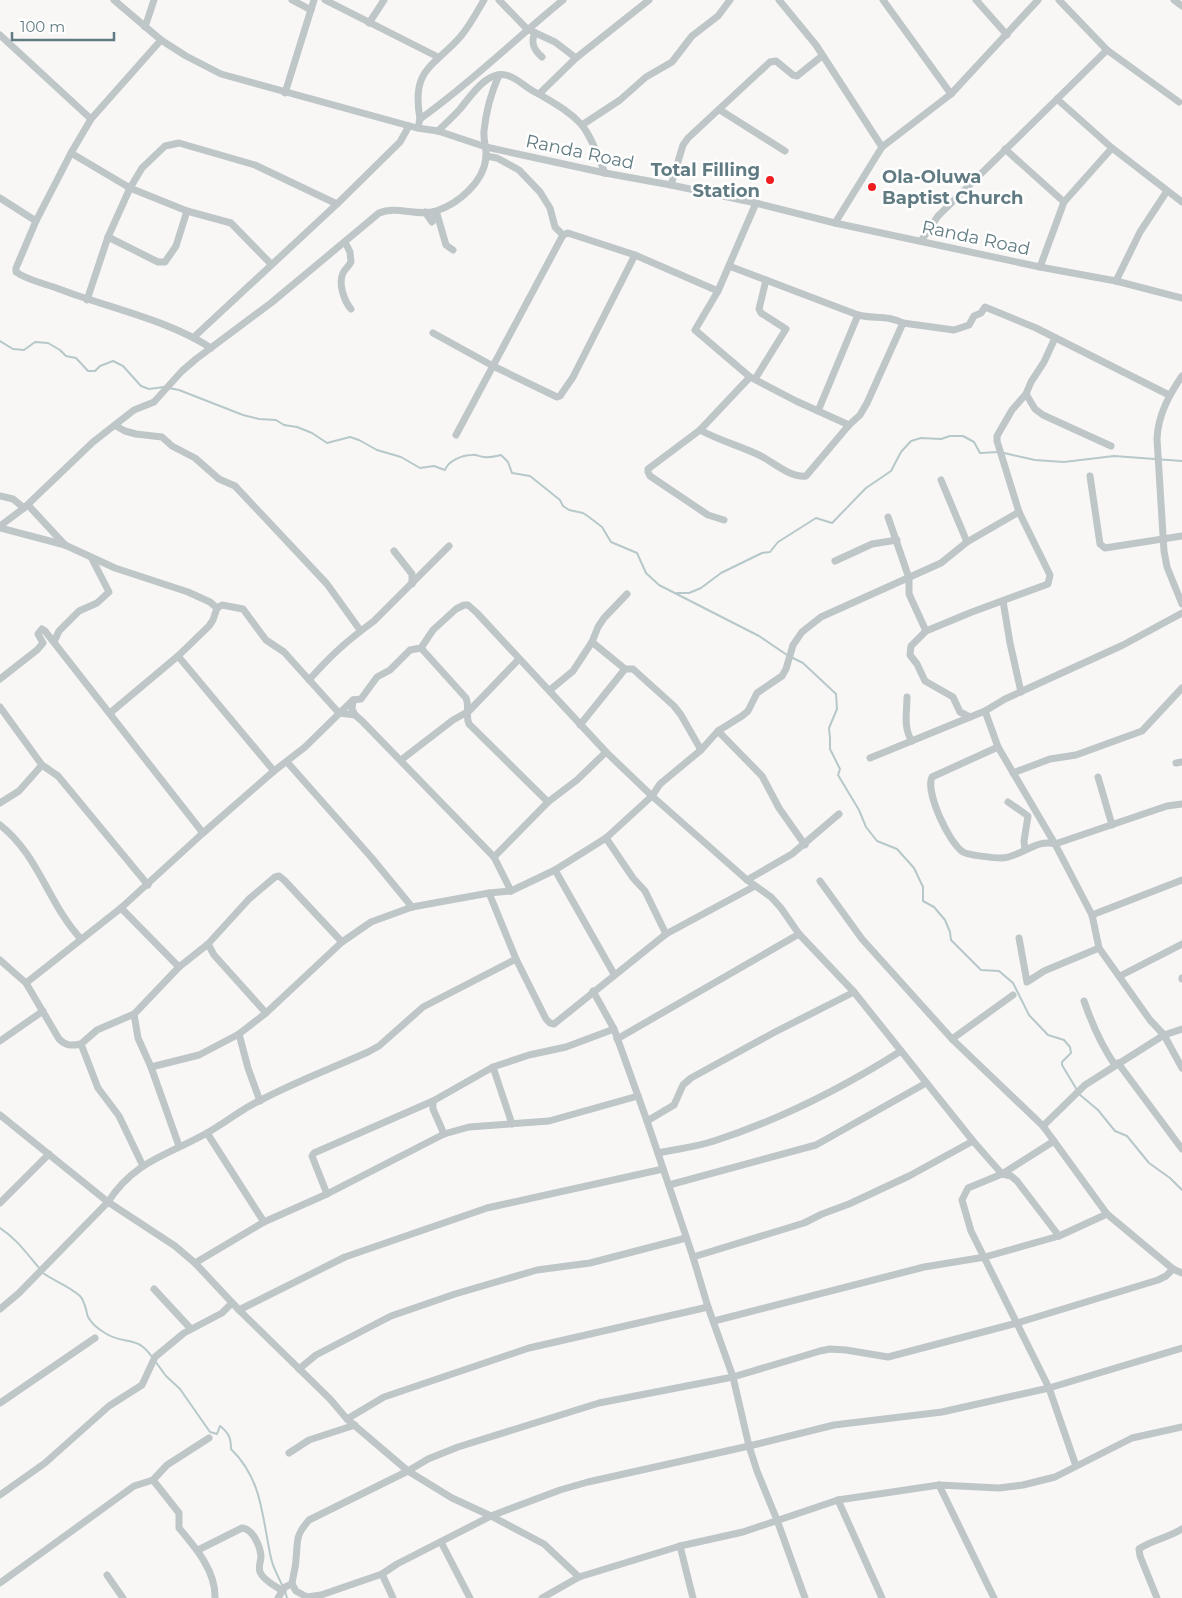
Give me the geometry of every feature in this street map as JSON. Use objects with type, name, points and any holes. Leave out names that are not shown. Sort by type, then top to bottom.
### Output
[{"type":"street","name":"Randa Road","points":[[114,0],[161,40],[186,56],[221,74],[285,93],[409,126],[438,131],[486,147],[756,203],[921,242],[1116,281],[1182,298]]},
{"type":"street","points":[[145,27],[154,0]]},
{"type":"street","points":[[292,0],[311,10]]},
{"type":"street","points":[[285,93],[314,0]]},
{"type":"street","points":[[325,0],[438,57]]},
{"type":"street","points":[[369,23],[384,0]]},
{"type":"street","points":[[418,128],[420,119],[418,94],[420,83],[428,68],[460,37],[484,0]]},
{"type":"street","points":[[500,0],[527,29],[555,42],[576,58]]},
{"type":"street","points":[[420,119],[453,96],[527,29],[563,0]]},
{"type":"street","points":[[539,94],[576,58],[649,0]]},
{"type":"street","points":[[582,125],[620,100],[646,78],[672,62],[692,36],[718,16],[730,0]]},
{"type":"street","points":[[779,0],[822,56],[882,147]]},
{"type":"street","points":[[883,0],[951,94]]},
{"type":"street","points":[[976,0],[1007,35]]},
{"type":"street","points":[[835,223],[882,147],[951,94],[1038,0]]},
{"type":"street","points":[[1059,0],[1107,50],[1181,102]]},
{"type":"street","points":[[1174,0],[1182,6]]},
{"type":"street","points":[[535,33],[532,39],[533,46],[542,57]]},
{"type":"street","points":[[0,35],[91,120]]},
{"type":"street","points":[[161,40],[91,120],[71,153],[36,222],[16,272],[87,300],[194,337],[211,348]]},
{"type":"street","points":[[921,242],[938,216],[1107,50]]},
{"type":"street","points":[[671,185],[683,145],[688,138],[770,62],[776,61],[793,75],[798,76],[822,56]]},
{"type":"street","points":[[438,131],[460,110],[477,88],[499,75],[509,76],[570,114],[582,125],[605,173]]},
{"type":"street","points":[[0,527],[26,506],[93,442],[116,426],[134,410],[154,402],[182,371],[271,303],[379,213],[391,209],[435,211],[449,205],[471,188],[484,168],[486,147],[484,132],[487,112],[499,75]]},
{"type":"street","points":[[1057,99],[1112,148],[1182,202]]},
{"type":"street","points":[[720,110],[785,151]]},
{"type":"street","points":[[194,337],[337,204],[400,142],[409,126]]},
{"type":"street","points":[[87,300],[108,237],[130,188],[142,168],[165,146],[179,143],[255,165],[337,204]]},
{"type":"street","points":[[1040,267],[1064,202],[1112,148]]},
{"type":"street","points":[[1005,149],[1064,202]]},
{"type":"street","points":[[71,153],[130,188],[187,212],[231,223],[271,264]]},
{"type":"street","points":[[486,156],[497,158],[519,170],[540,192],[550,208],[556,227],[563,234]]},
{"type":"street","points":[[1116,281],[1140,232],[1167,191]]},
{"type":"street","points":[[0,198],[36,222]]},
{"type":"street","points":[[756,203],[718,291],[695,330],[753,378],[849,425]]},
{"type":"street","points":[[108,237],[158,262],[165,262],[176,246],[187,212]]},
{"type":"street","points":[[425,212],[432,222],[437,214],[446,245],[452,250]]},
{"type":"street","points":[[563,234],[568,233],[635,255],[718,291]]},
{"type":"street","points":[[456,435],[563,234]]},
{"type":"street","points":[[345,242],[350,252],[351,262],[343,272],[341,279],[343,295],[346,304],[351,309]]},
{"type":"street","points":[[433,333],[493,366],[558,397],[573,377],[635,255]]},
{"type":"street","points":[[729,266],[870,318],[892,318],[903,323],[954,330],[969,325],[985,307],[1055,338],[1169,395]]},
{"type":"street","points":[[724,520],[708,515],[650,476],[648,469],[700,430],[753,378],[786,329],[761,313],[760,309],[766,280]]},
{"type":"street","points":[[818,411],[858,315]]},
{"type":"street","points":[[700,430],[718,440],[760,456],[801,477],[806,476],[849,425],[860,415],[903,323]]},
{"type":"street","points":[[970,717],[960,712],[953,697],[925,681],[917,664],[910,655],[911,646],[926,631],[1048,584],[1050,580],[1050,575],[1019,512],[997,436],[1012,410],[1026,394],[1055,338]]},
{"type":"street","points":[[1182,376],[1169,395],[1159,423],[1157,439],[1167,568],[1182,604]]},
{"type":"street","points":[[1026,394],[1035,409],[1043,414],[1110,446]]},
{"type":"street","points":[[116,426],[124,431],[136,434],[162,436],[172,446],[195,458],[218,479],[235,486],[327,584],[360,630]]},
{"type":"street","points":[[1090,476],[1102,547],[1182,536]]},
{"type":"street","points":[[940,480],[967,542]]},
{"type":"street","points":[[0,496],[13,499],[26,506],[65,546]]},
{"type":"street","points":[[151,1067],[199,1055],[239,1034],[266,1013],[342,942],[371,922],[412,907],[510,891],[555,870],[606,838],[652,796],[660,784],[701,750],[718,731],[748,711],[757,693],[782,676],[793,645],[802,632],[827,614],[941,563],[967,542],[1019,512]]},
{"type":"street","points":[[888,517],[909,578],[910,594],[926,631]]},
{"type":"street","points":[[0,527],[65,546],[114,568],[188,592],[210,602],[217,608]]},
{"type":"street","points":[[835,561],[872,544],[897,540]]},
{"type":"street","points":[[309,680],[331,655],[360,630],[374,621],[449,546]]},
{"type":"street","points":[[394,551],[412,574],[412,584]]},
{"type":"street","points":[[54,642],[59,631],[79,610],[97,603],[109,592],[92,559]]},
{"type":"street","points":[[550,690],[573,671],[592,642],[604,618],[627,594]]},
{"type":"street","points":[[1003,601],[1021,692]]},
{"type":"street","points":[[110,713],[178,656],[209,626],[217,608],[222,605],[243,609],[266,640],[284,652],[339,713],[355,715]]},
{"type":"street","points":[[26,983],[148,885],[203,833],[274,771],[305,747],[353,700],[361,699],[377,677],[390,670],[407,652],[421,648],[433,630],[456,609],[468,605],[550,690],[606,752],[652,796],[747,880],[782,908],[799,934],[854,992],[973,1141],[1002,1174],[1011,1176],[1017,1181],[1059,1236]]},
{"type":"street","points":[[870,758],[985,711],[1005,699],[1123,645],[1182,613]]},
{"type":"street","points":[[0,679],[37,650],[43,643],[38,634],[42,629],[49,634],[203,833]]},
{"type":"street","points":[[592,642],[626,669],[633,669],[674,706],[701,750]]},
{"type":"street","points":[[421,648],[460,690],[469,704],[467,717],[469,724],[548,802]]},
{"type":"street","points":[[178,656],[274,771]]},
{"type":"street","points":[[400,760],[453,720],[469,711],[519,659]]},
{"type":"street","points":[[580,725],[626,669]]},
{"type":"street","points":[[1013,774],[1050,759],[1076,754],[1142,731],[1182,688]]},
{"type":"street","points":[[907,697],[906,726],[912,741]]},
{"type":"street","points":[[353,700],[352,710],[355,715],[494,857],[510,891]]},
{"type":"street","points":[[0,707],[42,765],[58,776],[148,885]]},
{"type":"street","points":[[985,711],[998,746],[1055,844],[1092,915],[1099,948],[1150,1020],[1164,1035],[1182,1068]]},
{"type":"street","points":[[718,731],[762,776],[779,808],[805,844]]},
{"type":"street","points":[[998,746],[932,777],[930,787],[948,833],[958,848],[967,855],[1003,858],[1046,841],[1055,844],[1167,806],[1182,804]]},
{"type":"street","points":[[494,857],[548,802],[577,780],[606,752]]},
{"type":"street","points":[[287,762],[371,857],[412,907]]},
{"type":"street","points":[[0,803],[19,791],[42,765]]},
{"type":"street","points":[[1098,777],[1112,825]]},
{"type":"street","points":[[1008,802],[1028,816],[1024,841],[1026,850]]},
{"type":"street","points":[[747,880],[792,854],[839,814]]},
{"type":"street","points":[[0,825],[16,840],[48,888],[70,926],[82,939]]},
{"type":"street","points":[[606,838],[633,878],[645,891],[666,934]]},
{"type":"street","points":[[555,870],[614,974]]},
{"type":"street","points":[[0,960],[26,983],[59,1039],[65,1045],[72,1046],[81,1044],[91,1034],[134,1014],[179,967],[208,944],[249,899],[275,876],[279,876],[284,880],[342,942]]},
{"type":"street","points":[[1092,915],[1182,880]]},
{"type":"street","points":[[820,881],[862,939],[952,1039],[1043,1126],[1107,1214],[1173,1269],[1182,1273]]},
{"type":"street","points":[[489,893],[516,959],[546,1019],[554,1024],[666,934],[754,886]]},
{"type":"street","points":[[121,908],[179,967]]},
{"type":"street","points":[[618,1040],[799,934]]},
{"type":"street","points":[[1019,938],[1027,982],[1044,971],[1099,948]]},
{"type":"street","points":[[208,944],[214,956],[266,1013]]},
{"type":"street","points":[[1120,976],[1182,944]]},
{"type":"street","points":[[0,1309],[19,1293],[108,1202],[120,1185],[143,1166],[206,1133],[260,1100],[379,1046],[428,1004],[516,959]]},
{"type":"street","points":[[593,991],[614,1029],[647,1120],[733,1377],[749,1446],[757,1471],[777,1520],[804,1598]]},
{"type":"street","points":[[647,1120],[674,1105],[683,1085],[691,1078],[854,992]]},
{"type":"street","points":[[952,1039],[1013,995]]},
{"type":"street","points":[[1084,1001],[1103,1048],[1182,1149]]},
{"type":"street","points":[[0,1041],[42,1012]]},
{"type":"street","points":[[134,1014],[138,1038],[151,1067],[179,1146]]},
{"type":"street","points":[[327,1194],[312,1156],[314,1153],[424,1105],[433,1105],[493,1067],[529,1055],[566,1047],[614,1029]]},
{"type":"street","points":[[1043,1126],[1085,1085],[1164,1035],[1182,1029]]},
{"type":"street","points":[[239,1034],[248,1068],[260,1100]]},
{"type":"street","points":[[81,1044],[98,1088],[119,1116],[143,1166]]},
{"type":"street","points":[[658,1153],[713,1141],[769,1120],[861,1077],[901,1051]]},
{"type":"street","points":[[493,1067],[512,1124]]},
{"type":"street","points":[[669,1185],[816,1146],[926,1083]]},
{"type":"street","points":[[195,1263],[264,1222],[327,1194],[444,1134],[469,1128],[549,1121],[638,1096]]},
{"type":"street","points":[[433,1105],[444,1134]]},
{"type":"street","points":[[0,1115],[108,1202],[175,1246],[195,1263],[347,1419],[408,1471],[452,1498],[544,1544],[580,1577]]},
{"type":"street","points":[[206,1133],[264,1222]]},
{"type":"street","points":[[693,1257],[804,1223],[909,1176],[973,1141]]},
{"type":"street","points":[[1054,1141],[1002,1174],[968,1188],[962,1200],[971,1231],[1049,1388],[1076,1466]]},
{"type":"street","points":[[0,1203],[49,1154]]},
{"type":"street","points":[[239,1310],[345,1257],[465,1215],[487,1208],[663,1169]]},
{"type":"street","points":[[714,1321],[924,1267],[984,1257],[1059,1236],[1107,1214]]},
{"type":"street","points":[[299,1369],[316,1355],[391,1316],[537,1270],[590,1263],[686,1238]]},
{"type":"street","points":[[1173,1269],[1166,1276],[1158,1280],[1017,1322],[888,1357],[830,1349],[733,1377],[599,1403],[442,1452],[309,1520],[296,1540],[296,1560],[292,1584],[296,1591],[306,1597],[321,1596],[382,1574],[397,1564],[491,1516],[560,1490],[588,1482],[749,1446],[834,1424],[942,1412],[1049,1388],[1182,1348]]},
{"type":"street","points":[[154,1289],[191,1329]]},
{"type":"street","points":[[0,1495],[45,1463],[109,1406],[142,1386],[155,1357],[191,1329],[222,1314],[232,1302]]},
{"type":"street","points":[[347,1419],[384,1398],[528,1348],[708,1307]]},
{"type":"street","points":[[0,1403],[95,1338]]},
{"type":"street","points":[[289,1453],[309,1440],[354,1425]]},
{"type":"street","points":[[542,1598],[580,1577],[680,1546],[743,1532],[838,1500],[940,1485],[999,1488],[1023,1486],[1054,1477],[1132,1438],[1182,1427]]},
{"type":"street","points":[[0,1584],[134,1486],[153,1480],[167,1464],[209,1438]]},
{"type":"street","points":[[153,1480],[179,1513],[179,1528],[198,1550],[216,1589],[215,1598]]},
{"type":"street","points":[[940,1485],[994,1598]]},
{"type":"street","points":[[838,1500],[882,1598]]},
{"type":"street","points":[[198,1550],[242,1528],[248,1528],[252,1532],[261,1555],[260,1571],[262,1575],[282,1590]]},
{"type":"street","points":[[1156,1598],[1139,1549],[1170,1537],[1182,1529]]},
{"type":"street","points":[[440,1542],[470,1598]]},
{"type":"street","points":[[680,1546],[693,1598]]},
{"type":"street","points":[[382,1574],[393,1598]]},
{"type":"street","points":[[107,1575],[123,1598]]},
{"type":"street","points":[[278,1598],[282,1590],[292,1584]]},
{"type":"waterway","points":[[0,341],[13,349],[24,350],[35,342],[48,343],[66,356],[76,358],[88,371],[95,371],[100,366],[113,361],[123,366],[141,386],[149,389],[164,387]]},
{"type":"waterway","points":[[169,388],[179,390],[243,415],[259,419],[276,420],[284,425],[297,427],[312,433],[327,443],[350,437],[377,450],[401,457],[420,468],[434,466],[445,470],[452,461],[464,456],[488,457],[501,455],[508,462],[512,473],[530,476],[560,500],[563,506],[569,510],[583,513],[602,527],[611,542],[637,553],[646,573],[659,585],[759,636],[787,655]]},
{"type":"waterway","points":[[677,593],[689,593],[701,588],[721,573],[762,553],[770,552],[778,542],[816,518],[832,523],[866,488],[891,471],[901,452],[911,441],[921,438],[941,439],[950,436],[963,436],[974,442],[980,453],[999,452]]},
{"type":"waterway","points":[[1004,453],[1035,460],[1064,462],[1114,456],[1182,461]]},
{"type":"waterway","points":[[791,657],[803,663],[836,694],[837,709],[829,728],[830,749],[840,769],[838,775],[859,810],[866,827],[877,841],[897,849],[914,868],[923,887],[923,901],[934,907],[945,920],[951,940],[981,970],[999,971],[1013,983],[1029,1015],[1048,1035],[1064,1040],[1070,1047],[1071,1053],[1062,1062],[1062,1065],[1077,1090]]},
{"type":"waterway","points":[[1079,1094],[1098,1110],[1115,1131],[1127,1136],[1149,1163],[1170,1178],[1182,1190]]},
{"type":"waterway","points":[[0,1228],[17,1242],[40,1269]]},
{"type":"waterway","points":[[43,1273],[80,1296],[88,1317],[98,1328],[112,1337],[141,1345],[152,1357]]},
{"type":"waterway","points":[[155,1361],[166,1376],[180,1389],[210,1432],[217,1434],[220,1426],[227,1433],[231,1449],[242,1461],[249,1473],[260,1500],[272,1562],[283,1587]]},
{"type":"waterway","points":[[285,1591],[287,1598]]},
{"type":"place","name":"Total Filling Station","points":[[770,180]]},
{"type":"place","name":"Ola-Oluwa Baptist Church","points":[[872,187]]}]
